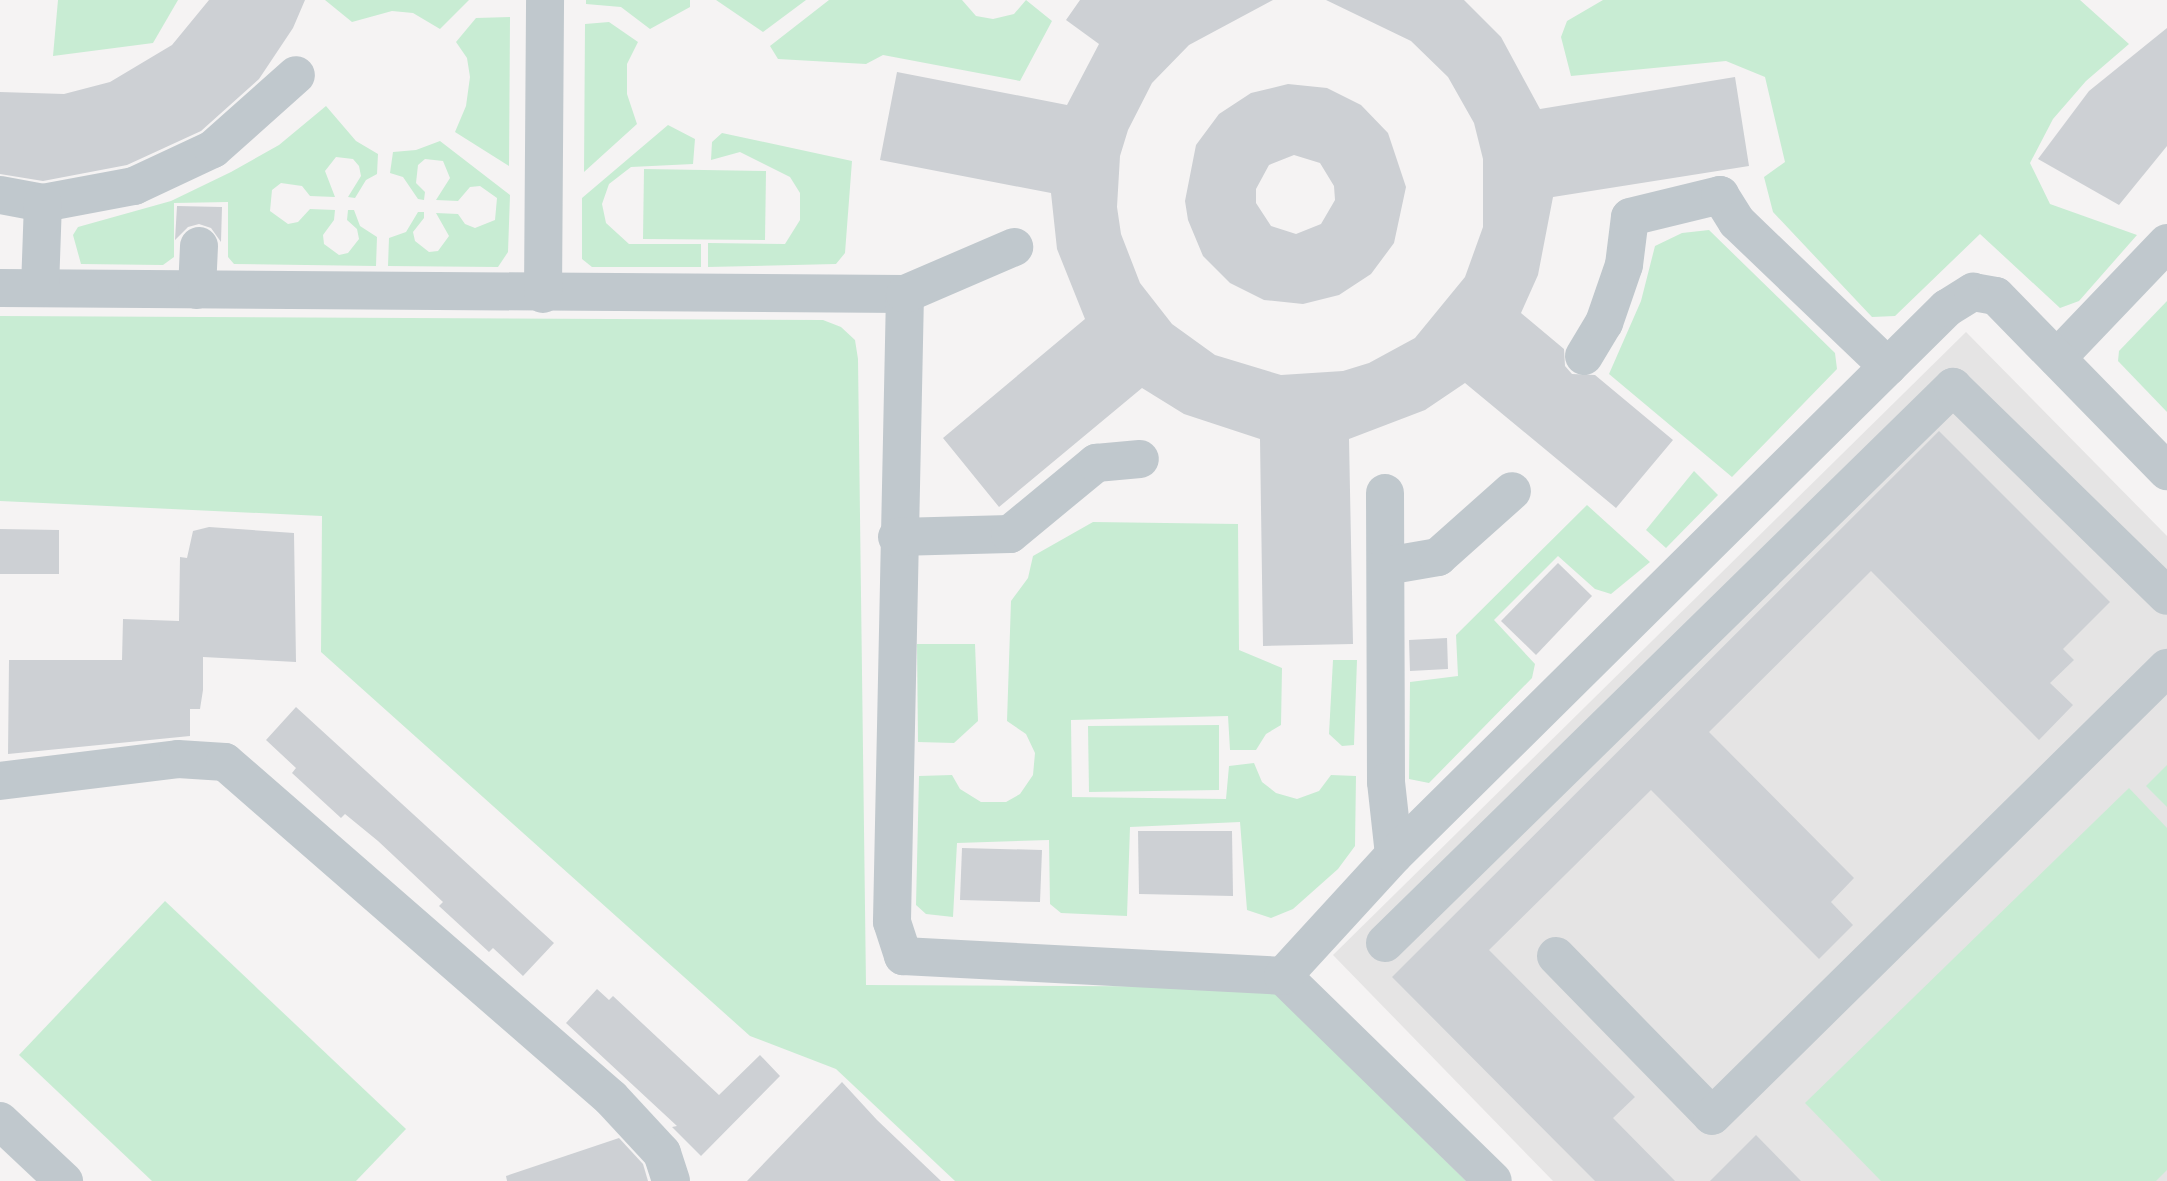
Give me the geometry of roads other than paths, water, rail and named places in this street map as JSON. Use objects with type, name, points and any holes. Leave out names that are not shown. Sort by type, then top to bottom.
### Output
[{"type":"street","points":[[543,294],[545,0]]},
{"type":"street","points":[[0,195],[43,203],[134,186],[213,149],[296,75]]},
{"type":"street","points":[[1584,356],[1604,323],[1624,265],[1630,217],[1720,195],[1737,222],[1888,367]]},
{"type":"street","points":[[40,288],[43,203]]},
{"type":"street","points":[[2057,358],[2167,243]]},
{"type":"street","points":[[197,290],[199,246]]},
{"type":"street","points":[[0,288],[905,295],[1014,247]]},
{"type":"street","points":[[1283,976],[1394,855],[1947,308],[1973,292],[1996,296],[2167,471]]},
{"type":"street","points":[[905,295],[897,537],[892,922],[903,956],[1283,976],[1493,1181]]},
{"type":"street","points":[[1385,943],[1953,387],[2167,596]]},
{"type":"street","points":[[897,537],[1010,534],[1096,463],[1140,459]]},
{"type":"street","points":[[1386,566],[1438,557],[1512,491]]},
{"type":"street","points":[[1385,493],[1386,782],[1394,855]]},
{"type":"street","points":[[1556,956],[1712,1116],[2167,668]]},
{"type":"street","points":[[0,781],[178,759],[225,762],[611,1098],[662,1153],[671,1181]]},
{"type":"street","points":[[0,1121],[64,1181]]}]
